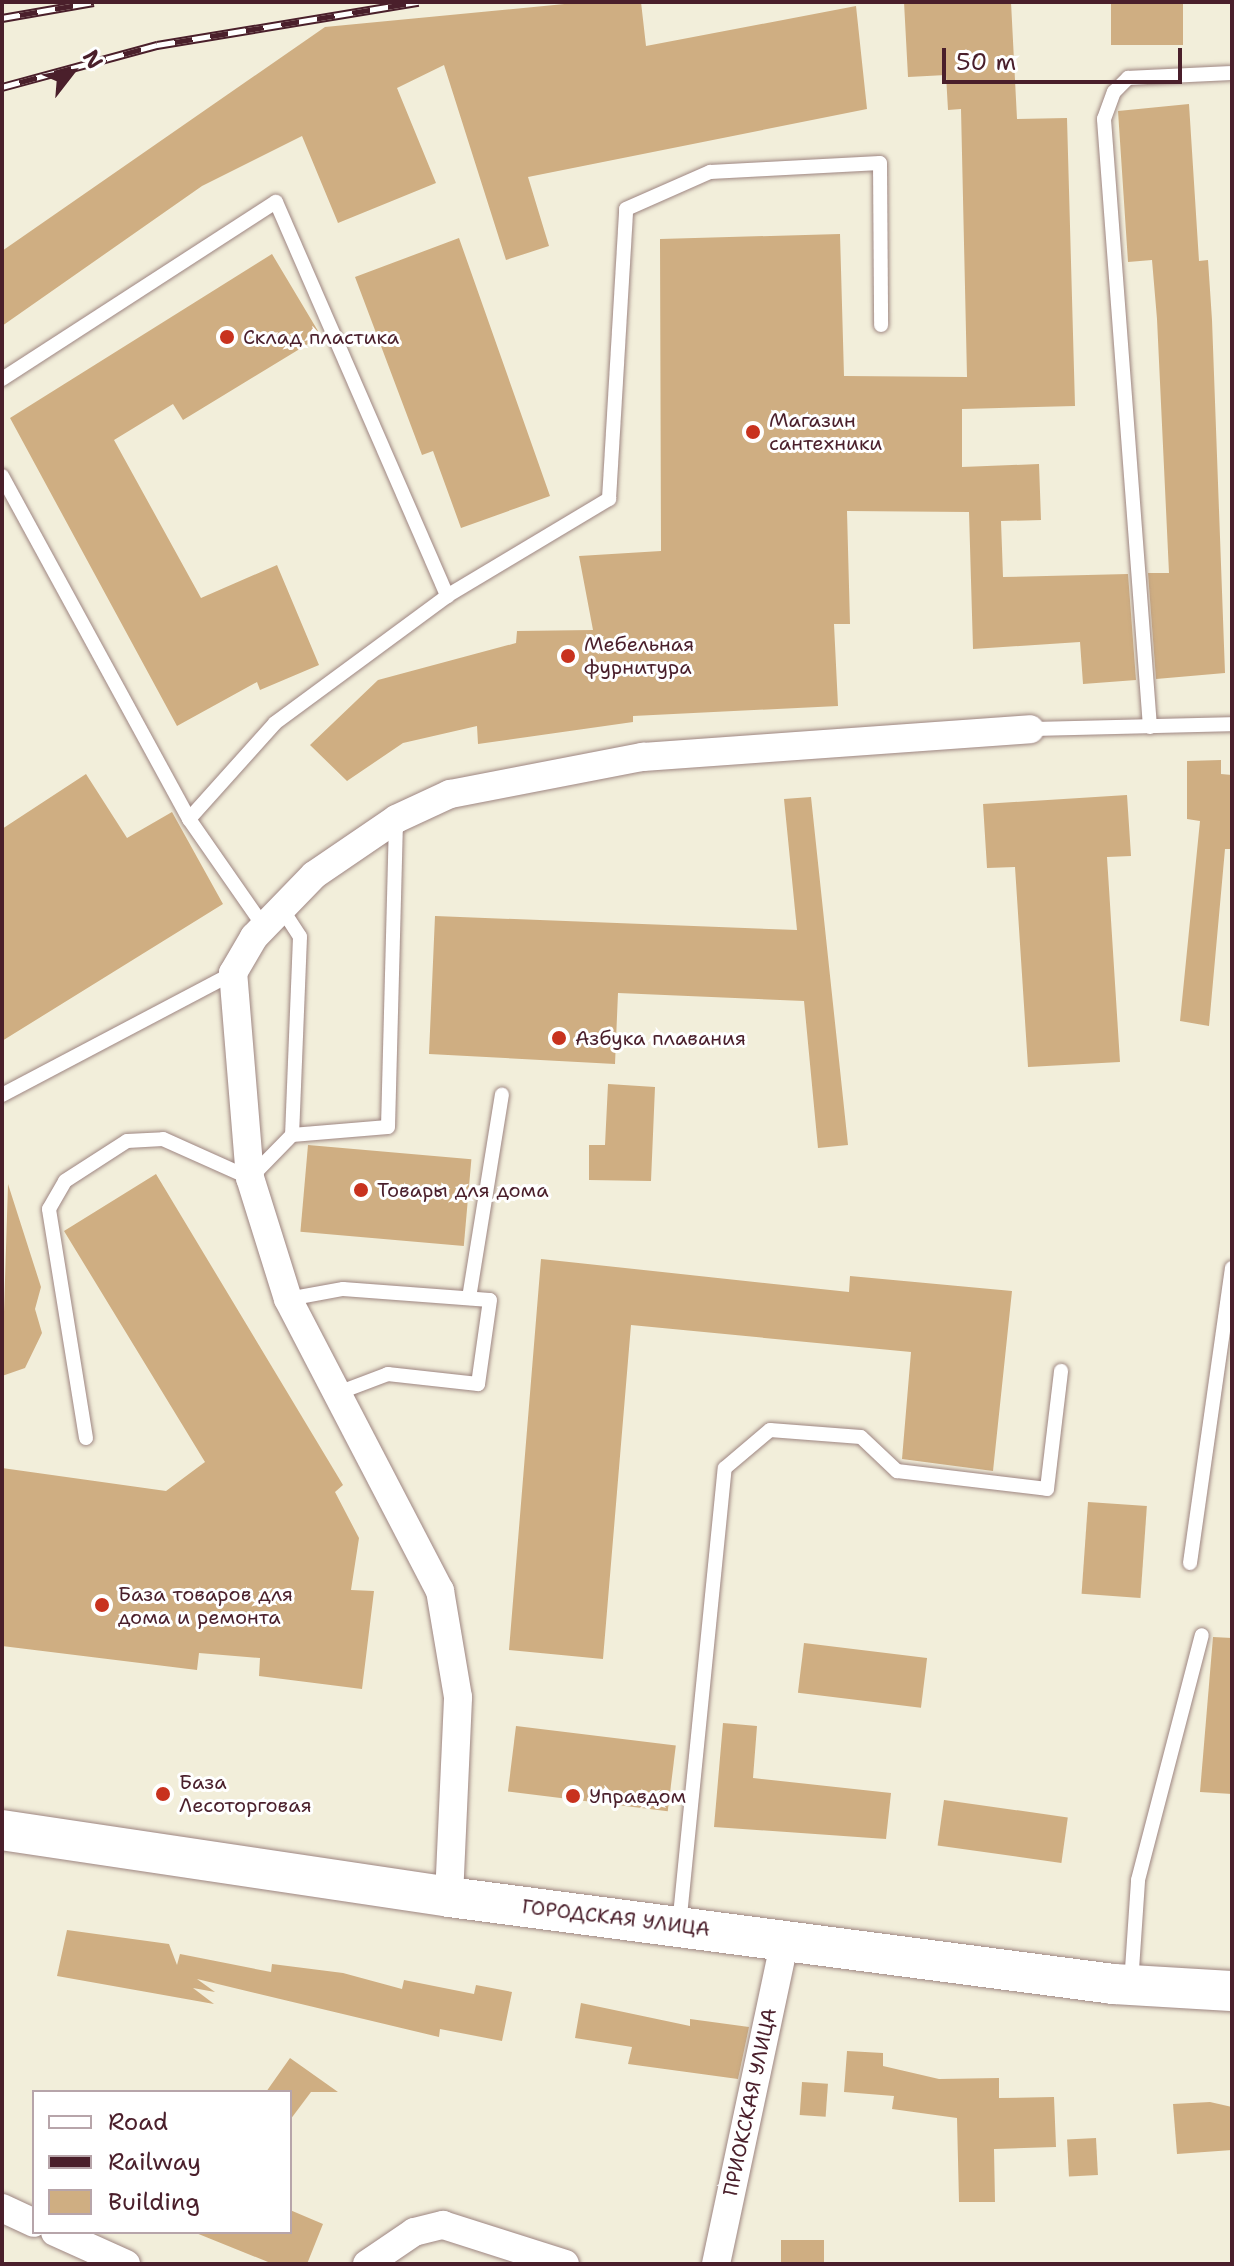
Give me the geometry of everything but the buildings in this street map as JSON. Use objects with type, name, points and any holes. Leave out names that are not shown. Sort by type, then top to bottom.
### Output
[{"type":"main road","name":"ГОРОДСКАЯ УЛИЦА","points":[[2,1830],[449,1897],[1131,1985],[1232,1991]]},
{"type":"street","points":[[449,1897],[458,1697],[440,1591],[288,1299],[250,1178],[233,973],[273,918],[314,875],[396,819],[450,794],[643,757],[1030,729]]},
{"type":"street","name":"ПРИОКСКАЯ УЛИЦА","points":[[716,2264],[785,1940]]},
{"type":"street","points":[[2,2208],[32,2222]]},
{"type":"street","points":[[367,2264],[414,2232],[443,2225],[565,2264]]},
{"type":"street","points":[[59,2234],[126,2264]]},
{"type":"lane","points":[[1150,727],[1104,119],[1114,92],[1128,78],[1230,73]]},
{"type":"lane","points":[[189,819],[275,723],[447,596],[609,499],[626,209],[710,172],[880,163],[881,325]]},
{"type":"lane","points":[[2,379],[276,202],[447,596]]},
{"type":"lane","points":[[2,476],[189,819],[273,918],[300,937],[292,1135]]},
{"type":"lane","points":[[1030,729],[1232,724]]},
{"type":"lane","points":[[86,1438],[49,1209],[65,1181],[127,1141],[163,1139],[250,1178],[292,1135],[388,1127],[396,819]]},
{"type":"lane","points":[[2,1095],[233,973]]},
{"type":"lane","points":[[469,1298],[502,1095]]},
{"type":"lane","points":[[1190,1563],[1232,1268]]},
{"type":"lane","points":[[288,1299],[343,1289],[490,1300],[478,1384],[388,1374],[338,1393]]},
{"type":"lane","points":[[679,1926],[725,1468],[770,1430],[861,1437],[897,1471],[1047,1489],[1061,1371]]},
{"type":"lane","points":[[1131,1985],[1138,1880],[1202,1635]]},
{"type":"railway","points":[[2,18],[94,2]]},
{"type":"railway","points":[[2,87],[157,45],[418,2]]},
{"type":"place","name":"Склад пластика","points":[[227,337]]},
{"type":"place","name":"Магазин сантехники","points":[[753,432]]},
{"type":"place","name":"Мебельная фурнитура","points":[[568,656]]},
{"type":"place","name":"Азбука плавания","points":[[559,1038]]},
{"type":"place","name":"Товары для дома","points":[[361,1190]]},
{"type":"place","name":"База товаров для дома и ремонта","points":[[102,1605]]},
{"type":"place","name":"База Лесоторговая","points":[[163,1794]]},
{"type":"place","name":"Управдом","points":[[573,1796]]}]
